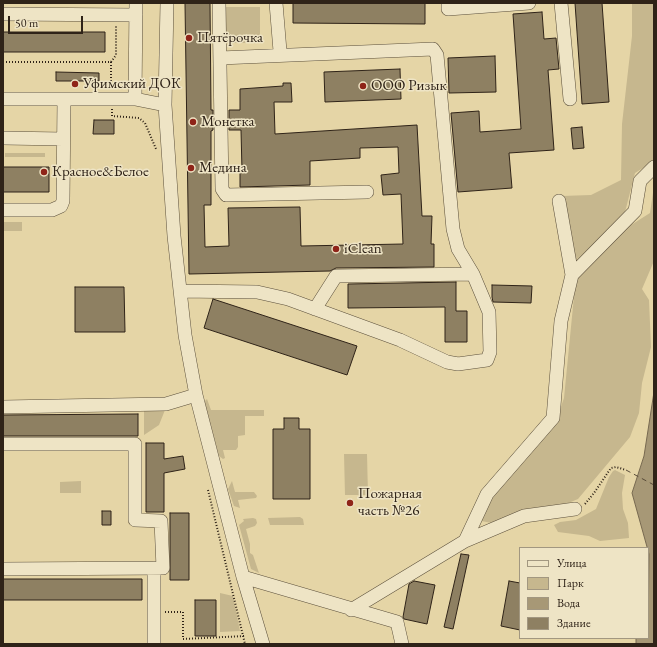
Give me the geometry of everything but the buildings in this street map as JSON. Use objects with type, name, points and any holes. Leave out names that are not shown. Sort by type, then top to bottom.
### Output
[{"type":"street","points":[[167,3],[165,105],[185,336],[196,395],[243,576],[263,644]]},
{"type":"street","points":[[219,3],[222,189],[226,195],[367,192]]},
{"type":"street","points":[[276,3],[280,51]]},
{"type":"street","points":[[448,3],[448,9],[529,3]]},
{"type":"street","points":[[561,3],[570,99]]},
{"type":"street","points":[[3,14],[71,9],[116,15],[136,9],[135,99]]},
{"type":"street","points":[[180,291],[257,292],[288,299],[400,340],[447,362],[458,364],[487,360],[490,352],[489,312],[473,274],[458,249],[454,229],[437,55],[433,49],[220,58]]},
{"type":"street","points":[[3,99],[135,99],[165,105]]},
{"type":"street","points":[[3,210],[52,210],[61,206],[63,202],[64,99]]},
{"type":"street","points":[[3,138],[63,139]]},
{"type":"street","points":[[572,276],[635,211],[640,181],[654,167]]},
{"type":"street","points":[[465,541],[486,494],[553,418],[561,321],[572,276],[559,201]]},
{"type":"street","points":[[315,309],[336,276],[473,274]]},
{"type":"street","points":[[3,407],[166,404],[196,395]]},
{"type":"street","points":[[3,444],[135,444],[134,520],[161,521],[163,568],[3,569]]},
{"type":"street","points":[[351,610],[465,541],[524,516],[575,509]]},
{"type":"street","points":[[154,568],[154,644]]},
{"type":"street","points":[[243,576],[351,610],[397,622],[402,644]]},
{"type":"path","points":[[112,88],[112,62],[116,55],[116,15]]},
{"type":"path","points":[[3,62],[112,62]]},
{"type":"path","points":[[112,107],[112,116],[138,118],[145,123]]},
{"type":"path","points":[[575,509],[586,503],[611,468],[616,467],[626,470]]},
{"type":"path","points":[[154,613],[183,612],[183,639],[244,636]]},
{"type":"green space","points":[[632,3],[654,3],[654,161],[635,173],[625,212],[602,237],[576,260],[562,196],[591,195],[621,180],[622,124],[632,36]]},
{"type":"green space","points":[[224,7],[260,7],[260,43],[224,43]]},
{"type":"green space","points":[[5,153],[45,153],[45,157],[5,157]]},
{"type":"green space","points":[[654,186],[654,261],[642,289],[649,300],[651,347],[642,383],[639,413],[630,437],[578,499],[561,506],[492,523],[481,521],[491,495],[555,424],[564,398],[576,276],[620,232],[650,213]]},
{"type":"green space","points":[[3,222],[22,222],[22,231],[3,231]]},
{"type":"green space","points":[[207,399],[211,410],[264,410],[264,416],[245,416],[245,435],[238,436],[238,447],[236,450],[223,450],[225,458],[223,459],[219,456],[204,402]]},
{"type":"green space","points":[[144,410],[165,410],[159,425],[144,435]]},
{"type":"green space","points":[[344,454],[367,454],[368,495],[345,495]]},
{"type":"green space","points":[[615,470],[625,475],[622,493],[623,509],[628,523],[629,538],[600,541],[589,536],[558,532],[554,525],[560,522],[576,520],[596,509],[609,477]]},
{"type":"green space","points":[[81,481],[81,493],[60,493],[60,482]]},
{"type":"green space","points":[[232,481],[235,492],[254,492],[257,496],[256,498],[238,500],[240,508],[234,506],[228,489]]},
{"type":"green space","points":[[300,517],[303,519],[304,525],[270,525],[268,518]]},
{"type":"green space","points":[[243,519],[256,519],[257,523],[255,526],[246,529],[250,544],[250,553],[253,555],[259,573],[251,569],[239,525],[244,521]]},
{"type":"green space","points":[[220,593],[233,596],[240,631],[220,632]]},
{"type":"water","points":[[654,392],[654,644],[636,644],[636,639],[649,639],[649,547],[647,547],[632,493],[644,456]]},
{"type":"ferry route","points":[[626,470],[654,485]]},
{"type":"place","name":"Пятёрочка","points":[[189,38]]},
{"type":"place","name":"Уфимский ДОК","points":[[75,84]]},
{"type":"place","name":"ООО Ризык","points":[[363,86]]},
{"type":"place","name":"Монетка","points":[[193,122]]},
{"type":"place","name":"Медина","points":[[191,168]]},
{"type":"place","name":"Красное&Белое","points":[[44,172]]},
{"type":"place","name":"iClean","points":[[336,249]]},
{"type":"place","name":"Пожарная часть №26","points":[[350,503]]}]
